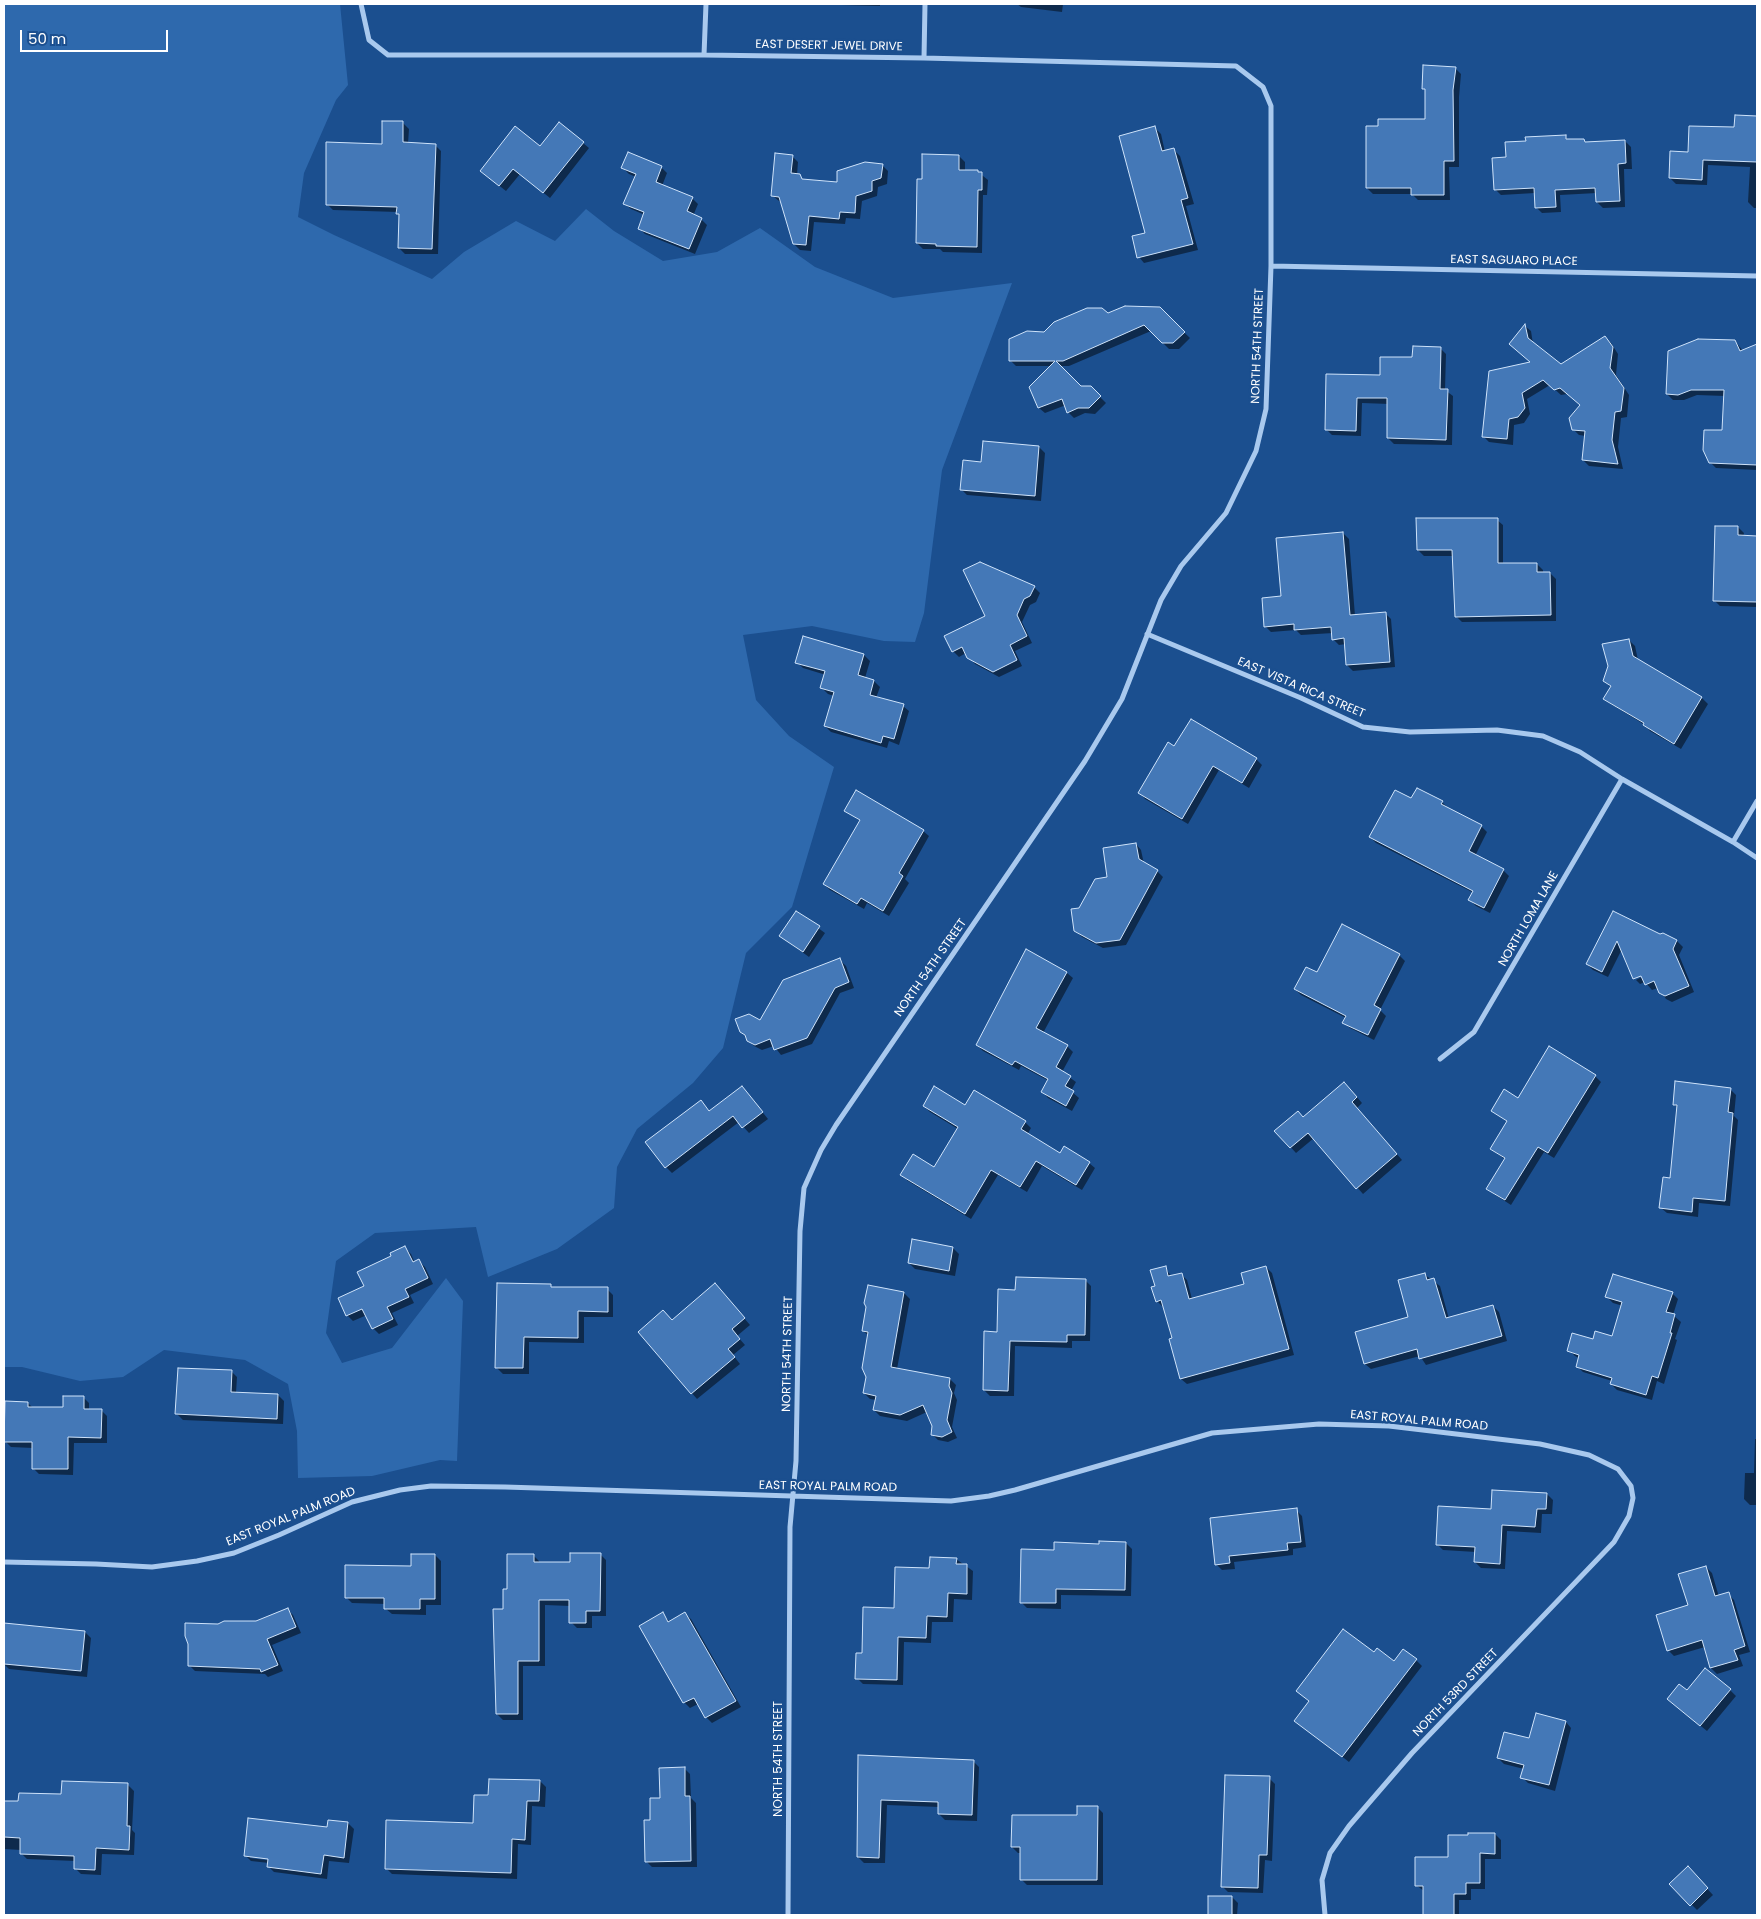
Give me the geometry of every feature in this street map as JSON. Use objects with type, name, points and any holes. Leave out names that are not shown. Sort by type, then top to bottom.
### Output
[{"type":"street","name":"EAST DESERT JEWEL DRIVE","points":[[361,4],[369,40],[388,55],[704,55],[924,58],[1236,66],[1264,87]]},
{"type":"street","points":[[704,55],[706,4]]},
{"type":"street","points":[[924,58],[925,4]]},
{"type":"street","name":"NORTH 54TH STREET","points":[[788,1915],[790,1536],[796,1461],[801,1212],[804,1188],[821,1150],[836,1124],[1085,761],[1122,699],[1162,600],[1181,566],[1226,513],[1256,452],[1266,409],[1271,266],[1271,106],[1264,87]]},
{"type":"street","name":"EAST SAGUARO PLACE","points":[[1271,266],[1757,276]]},
{"type":"street","name":"EAST VISTA RICA STREET","points":[[1147,634],[1300,698],[1363,727],[1410,732],[1497,730],[1543,736],[1580,752],[1622,780]]},
{"type":"street","points":[[1622,780],[1734,842],[1757,858]]},
{"type":"street","name":"NORTH LOMA LANE","points":[[1440,1058],[1474,1032],[1622,780]]},
{"type":"street","points":[[1734,842],[1757,801]]},
{"type":"street","name":"EAST ROYAL PALM ROAD","points":[[4,1562],[152,1567],[198,1561],[234,1553],[280,1535],[352,1502],[400,1490],[431,1486],[951,1501],[989,1496],[1212,1432],[1319,1424],[1389,1426],[1540,1444],[1588,1455],[1618,1469],[1631,1486],[1632,1498]]},
{"type":"street","name":"NORTH 53RD STREET","points":[[1325,1915],[1322,1880],[1330,1853],[1349,1826],[1412,1753],[1614,1542],[1630,1516],[1632,1498]]},
{"type":"shaded area","points":[[4,4],[340,4],[348,85],[336,100],[304,173],[298,217],[432,279],[464,252],[516,221],[555,241],[586,209],[614,231],[663,261],[717,252],[760,228],[815,267],[893,298],[1012,283],[942,470],[924,613],[915,642],[884,641],[812,626],[743,635],[756,700],[789,736],[834,767],[792,907],[746,953],[723,1048],[693,1083],[637,1129],[617,1167],[614,1208],[557,1249],[488,1277],[476,1227],[375,1233],[336,1261],[326,1333],[342,1363],[392,1348],[446,1278],[463,1301],[457,1461],[440,1460],[372,1476],[298,1478],[297,1431],[288,1384],[245,1360],[164,1350],[123,1377],[80,1381],[22,1367],[4,1367]]},
{"type":"building","points":[[1423,65],[1456,67],[1453,90],[1454,161],[1444,161],[1444,195],[1411,195],[1411,188],[1366,188],[1366,126],[1378,126],[1378,119],[1425,119],[1425,89],[1422,89]]},
{"type":"building","points":[[1735,115],[1757,116],[1757,162],[1703,160],[1702,180],[1669,178],[1670,151],[1688,152],[1689,126],[1734,127]]},
{"type":"building","points":[[382,121],[403,121],[403,142],[436,144],[432,249],[398,248],[399,214],[396,214],[397,207],[326,205],[326,142],[382,144]]},
{"type":"building","points":[[559,122],[584,142],[543,193],[513,169],[499,186],[480,171],[515,126],[540,146]]},
{"type":"building","points":[[1155,126],[1162,151],[1174,148],[1188,198],[1181,200],[1193,244],[1137,258],[1132,236],[1145,233],[1119,136]]},
{"type":"building","points":[[1566,135],[1566,139],[1584,139],[1585,142],[1625,140],[1626,163],[1618,164],[1620,201],[1596,202],[1595,188],[1555,190],[1556,207],[1535,208],[1534,188],[1494,190],[1492,158],[1506,157],[1505,142],[1526,141],[1525,137]]},
{"type":"building","points":[[628,152],[662,166],[656,182],[693,197],[687,211],[702,218],[689,249],[638,229],[644,212],[623,204],[636,174],[621,168]]},
{"type":"building","points":[[775,153],[793,155],[791,173],[800,174],[802,179],[837,182],[837,171],[865,162],[883,164],[881,178],[872,181],[872,191],[856,196],[855,213],[840,212],[839,219],[809,216],[806,245],[793,244],[779,197],[771,196]]},
{"type":"building","points":[[922,154],[959,155],[959,170],[978,170],[978,172],[982,172],[982,190],[978,190],[977,247],[936,246],[936,244],[916,243],[917,179],[922,179]]},
{"type":"building","points":[[1125,306],[1160,307],[1185,332],[1173,343],[1162,343],[1144,325],[1063,361],[1056,361],[1081,386],[1091,386],[1101,396],[1089,408],[1078,408],[1067,413],[1062,399],[1038,408],[1029,387],[1055,361],[1009,361],[1009,339],[1027,331],[1044,332],[1054,322],[1087,308],[1102,308],[1108,313]]},
{"type":"building","points":[[1525,324],[1528,338],[1561,364],[1605,336],[1613,347],[1610,368],[1624,388],[1621,411],[1615,412],[1612,440],[1618,464],[1582,460],[1585,431],[1572,430],[1569,418],[1580,405],[1560,388],[1554,390],[1543,380],[1522,393],[1525,408],[1518,417],[1509,419],[1507,439],[1482,437],[1489,371],[1530,362],[1509,344]]},
{"type":"building","points":[[1698,339],[1735,340],[1740,351],[1757,344],[1757,465],[1709,463],[1703,450],[1704,430],[1722,430],[1724,390],[1691,390],[1678,395],[1666,394],[1668,351]]},
{"type":"building","points":[[1413,346],[1441,347],[1440,389],[1448,389],[1446,440],[1387,438],[1387,398],[1357,398],[1356,431],[1325,430],[1326,374],[1380,375],[1380,357],[1412,357]]},
{"type":"building","points":[[983,441],[1039,446],[1035,496],[960,490],[963,460],[981,462]]},
{"type":"building","points":[[1416,518],[1498,518],[1498,563],[1537,563],[1537,572],[1550,572],[1551,615],[1455,617],[1452,550],[1417,550]]},
{"type":"building","points":[[1715,526],[1738,526],[1738,535],[1757,536],[1757,602],[1713,601]]},
{"type":"building","points":[[1343,532],[1350,615],[1386,612],[1390,662],[1346,665],[1344,638],[1332,640],[1331,627],[1294,630],[1294,624],[1264,627],[1262,598],[1281,596],[1276,538]]},
{"type":"building","points":[[980,562],[1035,586],[1030,596],[1024,599],[1017,615],[1027,636],[1010,645],[1017,660],[993,672],[967,658],[962,647],[952,652],[944,636],[985,616],[963,570]]},
{"type":"building","points":[[803,636],[864,654],[858,675],[874,680],[870,695],[904,704],[894,739],[883,736],[881,743],[824,726],[834,692],[820,688],[825,671],[795,663]]},
{"type":"building","points":[[1629,639],[1633,656],[1702,697],[1674,744],[1643,725],[1644,723],[1603,699],[1611,686],[1603,681],[1608,666],[1602,644]]},
{"type":"building","points":[[1191,719],[1257,758],[1242,783],[1213,766],[1182,819],[1138,793],[1168,742],[1174,746]]},
{"type":"building","points":[[1417,788],[1443,801],[1441,804],[1482,825],[1469,851],[1504,869],[1484,908],[1468,900],[1473,891],[1369,837],[1395,790],[1411,798]]},
{"type":"building","points":[[856,790],[924,830],[899,873],[903,876],[883,911],[861,898],[857,904],[823,884],[860,820],[844,811]]},
{"type":"building","points":[[1136,843],[1139,859],[1158,870],[1120,940],[1096,943],[1074,931],[1071,909],[1079,908],[1095,879],[1107,877],[1103,848]]},
{"type":"building","points":[[796,911],[820,926],[803,952],[779,936]]},
{"type":"building","points":[[1613,911],[1660,934],[1663,933],[1677,940],[1673,949],[1689,986],[1665,996],[1659,993],[1654,981],[1645,985],[1641,976],[1633,979],[1617,941],[1602,972],[1586,964]]},
{"type":"building","points":[[1342,924],[1400,954],[1374,1005],[1381,1009],[1368,1035],[1342,1023],[1346,1016],[1294,989],[1306,967],[1317,972]]},
{"type":"building","points":[[1026,949],[1067,972],[1036,1028],[1068,1045],[1056,1067],[1071,1076],[1065,1086],[1074,1091],[1066,1106],[1041,1092],[1048,1079],[1015,1061],[1012,1065],[976,1045]]},
{"type":"building","points":[[840,958],[849,982],[835,988],[807,1038],[774,1050],[770,1039],[755,1045],[747,1041],[745,1035],[740,1032],[735,1019],[749,1014],[760,1020],[783,980]]},
{"type":"building","points":[[1549,1046],[1596,1075],[1548,1153],[1538,1147],[1505,1200],[1486,1189],[1505,1158],[1490,1149],[1507,1121],[1491,1111],[1504,1089],[1518,1098]]},
{"type":"building","points":[[1675,1081],[1731,1088],[1728,1112],[1733,1113],[1725,1201],[1693,1198],[1692,1212],[1659,1208],[1663,1177],[1670,1178],[1677,1105],[1673,1105]]},
{"type":"building","points":[[1344,1082],[1357,1097],[1352,1102],[1397,1154],[1356,1189],[1308,1133],[1290,1148],[1274,1131],[1298,1111],[1303,1117]]},
{"type":"building","points":[[742,1086],[763,1112],[742,1128],[733,1116],[665,1168],[645,1142],[701,1100],[709,1111]]},
{"type":"building","points":[[934,1086],[965,1105],[974,1090],[1026,1121],[1021,1129],[1060,1153],[1064,1146],[1090,1162],[1076,1185],[1036,1161],[1020,1187],[991,1170],[965,1214],[900,1175],[913,1154],[934,1167],[958,1127],[923,1106]]},
{"type":"building","points":[[912,1239],[953,1247],[949,1271],[908,1263]]},
{"type":"building","points":[[405,1246],[413,1262],[419,1259],[428,1278],[405,1289],[409,1297],[387,1307],[393,1319],[372,1329],[362,1309],[346,1316],[338,1298],[364,1286],[357,1272],[391,1256],[390,1253]]},
{"type":"building","points":[[1166,1266],[1168,1276],[1182,1273],[1189,1299],[1244,1284],[1241,1273],[1266,1266],[1289,1349],[1180,1379],[1169,1339],[1172,1338],[1161,1300],[1156,1302],[1151,1287],[1155,1286],[1150,1270]]},
{"type":"building","points":[[1425,1273],[1427,1280],[1434,1278],[1446,1318],[1493,1305],[1502,1336],[1419,1359],[1417,1349],[1364,1364],[1355,1332],[1408,1317],[1398,1280]]},
{"type":"building","points":[[1613,1274],[1673,1292],[1666,1312],[1675,1314],[1670,1333],[1672,1333],[1658,1378],[1652,1376],[1646,1395],[1610,1384],[1612,1378],[1576,1367],[1579,1355],[1567,1351],[1572,1333],[1593,1339],[1595,1331],[1612,1336],[1622,1302],[1605,1297]]},
{"type":"building","points":[[1016,1277],[1086,1279],[1085,1335],[1067,1335],[1067,1342],[1010,1341],[1008,1391],[983,1390],[984,1331],[997,1332],[998,1289],[1015,1290]]},
{"type":"building","points":[[497,1283],[551,1284],[551,1287],[608,1287],[608,1312],[578,1311],[578,1338],[524,1337],[523,1368],[495,1368]]},
{"type":"building","points":[[715,1283],[745,1318],[732,1329],[740,1339],[728,1349],[735,1357],[691,1394],[638,1332],[663,1310],[672,1320]]},
{"type":"building","points":[[868,1285],[904,1292],[891,1367],[950,1378],[949,1386],[952,1393],[947,1420],[952,1432],[942,1437],[931,1435],[932,1426],[923,1405],[900,1415],[873,1410],[876,1396],[863,1393],[866,1377],[862,1368],[868,1332],[862,1331],[866,1307],[864,1303]]},
{"type":"building","points":[[178,1368],[232,1370],[231,1392],[278,1394],[277,1419],[175,1414]]},
{"type":"building","points":[[63,1396],[84,1396],[84,1409],[102,1409],[101,1438],[68,1437],[68,1469],[32,1469],[32,1442],[4,1442],[5,1401],[28,1402],[28,1407],[63,1407]]},
{"type":"building","points":[[1492,1490],[1547,1493],[1546,1509],[1537,1509],[1535,1527],[1502,1525],[1500,1564],[1474,1562],[1475,1547],[1436,1545],[1438,1506],[1491,1509]]},
{"type":"building","points":[[1297,1508],[1301,1542],[1287,1543],[1288,1550],[1229,1556],[1230,1563],[1215,1565],[1210,1518]]},
{"type":"building","points":[[1099,1541],[1126,1542],[1125,1590],[1056,1589],[1056,1603],[1020,1603],[1021,1549],[1054,1550],[1054,1542],[1099,1544]]},
{"type":"building","points":[[570,1553],[601,1553],[600,1611],[586,1611],[586,1623],[569,1623],[569,1600],[539,1600],[539,1661],[518,1661],[518,1714],[496,1714],[493,1609],[503,1609],[503,1589],[507,1589],[507,1554],[534,1554],[534,1562],[570,1562]]},
{"type":"building","points":[[411,1554],[435,1554],[435,1599],[420,1599],[420,1609],[384,1609],[384,1598],[345,1598],[345,1565],[411,1566]]},
{"type":"building","points":[[930,1557],[957,1558],[956,1564],[967,1564],[967,1594],[948,1593],[947,1617],[927,1616],[926,1638],[898,1637],[897,1680],[855,1679],[856,1653],[862,1653],[863,1607],[894,1608],[895,1567],[929,1568]]},
{"type":"building","points":[[1706,1566],[1715,1596],[1729,1592],[1745,1646],[1734,1650],[1738,1660],[1710,1668],[1702,1640],[1667,1651],[1656,1615],[1688,1605],[1678,1574]]},
{"type":"building","points":[[288,1608],[296,1627],[267,1639],[278,1665],[261,1672],[260,1669],[188,1666],[188,1644],[185,1636],[185,1623],[218,1624],[224,1621],[256,1621]]},
{"type":"building","points":[[663,1612],[668,1622],[685,1612],[736,1701],[705,1718],[694,1698],[683,1703],[639,1626]]},
{"type":"building","points":[[4,1623],[85,1631],[81,1671],[4,1664]]},
{"type":"building","points":[[1343,1629],[1374,1652],[1377,1648],[1394,1661],[1403,1649],[1417,1659],[1342,1757],[1294,1721],[1309,1701],[1296,1691]]},
{"type":"building","points":[[1705,1668],[1731,1689],[1700,1726],[1667,1699],[1679,1684],[1687,1690]]},
{"type":"building","points":[[1536,1713],[1566,1721],[1549,1785],[1520,1778],[1524,1765],[1497,1758],[1504,1732],[1529,1738]]},
{"type":"building","points":[[858,1755],[974,1760],[972,1815],[938,1814],[938,1802],[881,1800],[879,1858],[857,1857]]},
{"type":"building","points":[[685,1767],[685,1796],[690,1796],[691,1861],[645,1862],[644,1820],[650,1820],[650,1798],[660,1798],[659,1768]]},
{"type":"building","points":[[1225,1775],[1270,1776],[1267,1855],[1259,1855],[1258,1888],[1221,1887]]},
{"type":"building","points":[[489,1779],[540,1780],[539,1801],[527,1801],[525,1840],[512,1839],[511,1873],[385,1869],[386,1820],[473,1823],[474,1795],[488,1795]]},
{"type":"building","points":[[62,1781],[128,1783],[127,1826],[130,1826],[129,1850],[96,1848],[95,1870],[74,1869],[74,1856],[20,1854],[20,1838],[4,1837],[4,1801],[18,1801],[19,1793],[61,1794]]},
{"type":"building","points":[[1077,1806],[1098,1806],[1097,1880],[1020,1880],[1020,1847],[1011,1847],[1012,1815],[1077,1815]]},
{"type":"building","points":[[248,1818],[327,1827],[328,1820],[348,1822],[344,1858],[324,1855],[321,1874],[267,1867],[268,1859],[244,1856]]},
{"type":"building","points":[[1468,1833],[1495,1833],[1495,1854],[1480,1853],[1480,1883],[1466,1883],[1466,1894],[1454,1894],[1454,1915],[1423,1915],[1423,1886],[1415,1886],[1415,1857],[1448,1857],[1448,1835],[1468,1835]]},
{"type":"building","points":[[1688,1866],[1708,1888],[1690,1906],[1669,1884]]},
{"type":"building","points":[[1208,1896],[1232,1896],[1232,1915],[1208,1915]]}]
